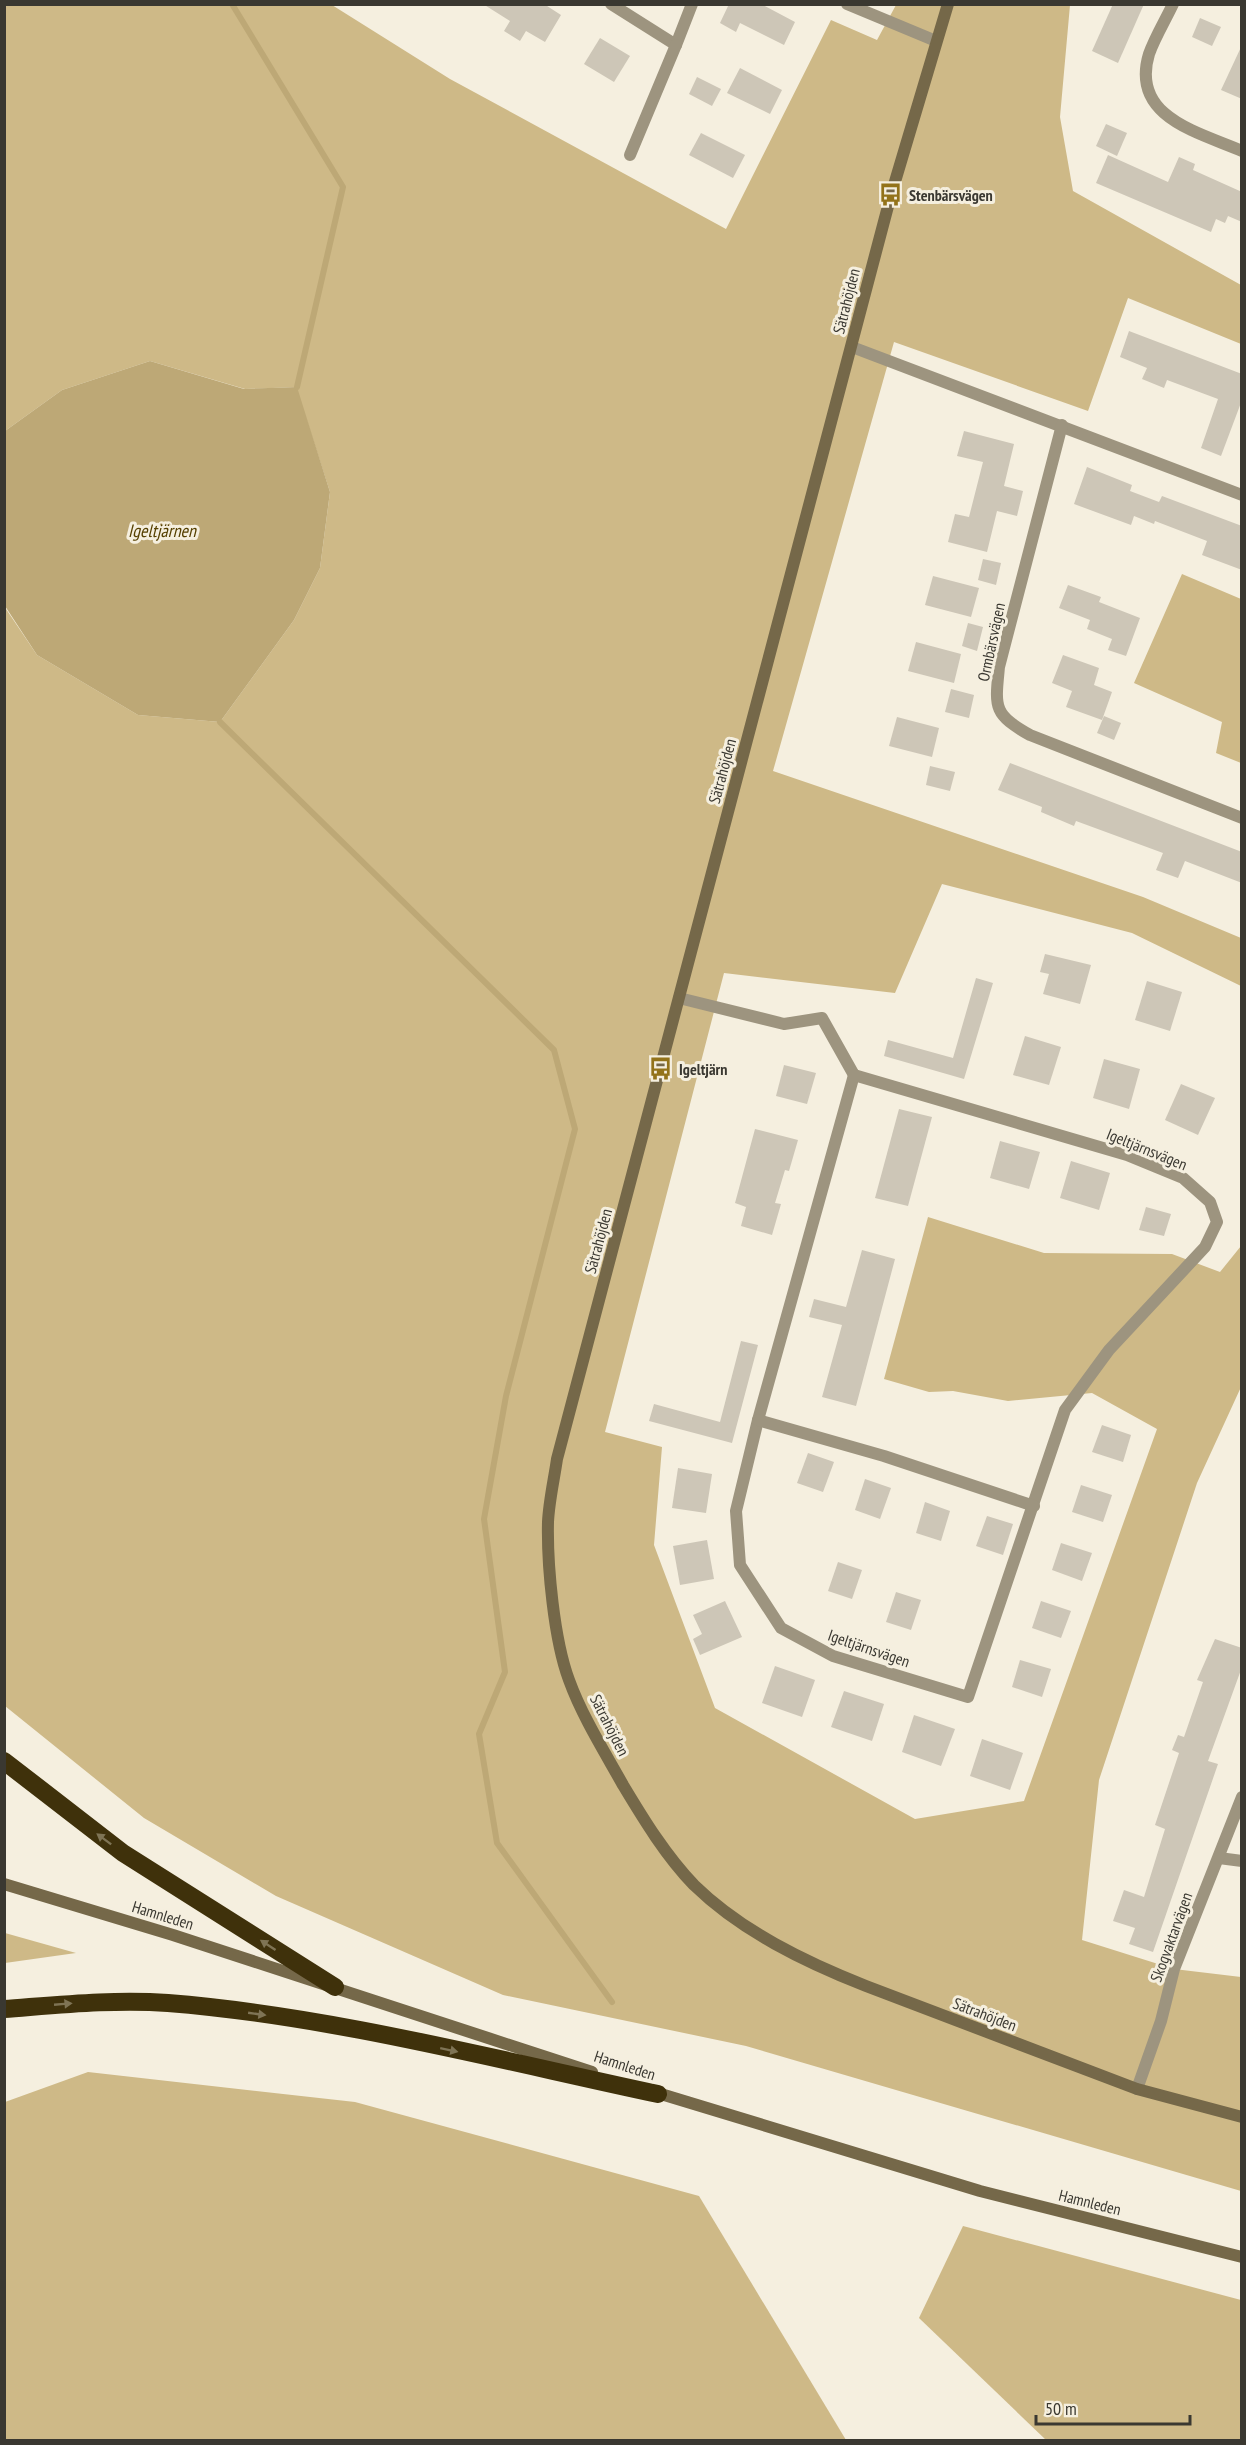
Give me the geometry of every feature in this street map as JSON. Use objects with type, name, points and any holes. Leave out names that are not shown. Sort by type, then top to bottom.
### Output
[{"type":"highway","points":[[4,1761],[123,1853],[335,1988]]},
{"type":"highway","points":[[4,2009],[76,2003],[166,2003],[254,2013],[342,2028],[658,2094]]},
{"type":"street","points":[[611,4],[676,45]]},
{"type":"street","points":[[630,156],[692,4]]},
{"type":"street","points":[[847,4],[936,40]]},
{"type":"street","name":"Sätrahöjden","points":[[948,4],[891,195],[557,1459],[548,1522],[552,1593],[568,1679],[610,1762],[646,1823],[694,1885],[739,1921],[826,1970],[1137,2089],[1242,2116]]},
{"type":"street","points":[[1173,4],[1149,53],[1145,75],[1153,102],[1167,119],[1242,151]]},
{"type":"street","points":[[852,347],[1242,495]]},
{"type":"street","name":"Ormbärsvägen","points":[[1062,425],[999,667],[996,699],[1005,721],[1030,735],[1242,818]]},
{"type":"street","points":[[679,998],[784,1024],[822,1018],[854,1075]]},
{"type":"street","name":"Igeltjärnsvägen","points":[[854,1075],[1127,1155],[1183,1178],[1210,1202],[1217,1222],[1205,1247],[1109,1350],[1065,1410],[968,1697],[833,1656],[781,1628],[740,1565],[736,1511],[758,1420],[854,1075]]},
{"type":"street","points":[[758,1420],[884,1456],[1034,1506]]},
{"type":"street","name":"Skogvaktarvägen","points":[[1137,2089],[1161,2021],[1174,1969],[1242,1797]]},
{"type":"street","points":[[1219,1858],[1242,1861]]},
{"type":"street","name":"Hamnleden","points":[[4,1884],[173,1935],[658,2094],[980,2191],[1242,2257]]},
{"type":"shaded area","points":[[5,5],[332,5],[450,79],[726,229],[831,20],[877,40],[896,5],[1070,5],[1060,117],[1073,191],[1241,285],[1241,344],[1128,298],[1088,411],[894,342],[773,771],[1143,897],[1241,938],[1241,986],[1132,933],[942,884],[895,993],[724,973],[605,1432],[662,1447],[654,1545],[715,1708],[915,1819],[1024,1801],[1157,1429],[1092,1393],[1008,1401],[953,1391],[929,1392],[884,1379],[928,1217],[1044,1253],[1172,1254],[1220,1272],[1241,1246],[1241,1387],[1197,1483],[1099,1780],[1082,1940],[1174,1969],[1241,1977],[1241,2191],[746,2046],[503,1995],[276,1896],[144,1818],[5,1706],[4,606],[37,655],[138,715],[220,722],[294,620],[320,568],[330,492],[296,387],[245,389],[150,361],[62,390],[5,431]]},
{"type":"shaded area","points":[[1182,574],[1241,599],[1241,763],[1216,753],[1222,722],[1134,683]]},
{"type":"shaded area","points":[[5,1933],[76,1953],[5,1963]]},
{"type":"shaded area","points":[[88,2072],[355,2102],[699,2196],[846,2440],[5,2440],[5,2102]]},
{"type":"shaded area","points":[[963,2226],[1241,2300],[1241,2440],[1046,2440],[919,2318]]},
{"type":"water","name":"Igeltjärnen","points":[[150,361],[244,389],[297,387],[330,492],[320,568],[294,620],[220,722],[138,715],[37,655],[5,606],[5,431],[62,390]]},
{"type":"building","points":[[483,4],[544,4],[561,15],[545,42],[526,31],[520,41],[504,31],[510,21]]},
{"type":"building","points":[[729,4],[761,4],[795,22],[784,45],[740,23],[736,32],[720,23]]},
{"type":"building","points":[[1113,4],[1144,4],[1118,63],[1092,51]]},
{"type":"building","points":[[1200,18],[1221,27],[1212,46],[1192,37]]},
{"type":"building","points":[[600,38],[630,56],[614,82],[584,64]]},
{"type":"building","points":[[1242,45],[1242,99],[1221,90]]},
{"type":"building","points":[[740,68],[782,90],[770,114],[727,93]]},
{"type":"building","points":[[697,77],[721,89],[712,106],[689,94]]},
{"type":"building","points":[[1106,124],[1127,133],[1117,156],[1096,146]]},
{"type":"building","points":[[701,133],[745,155],[733,178],[689,155]]},
{"type":"building","points":[[1108,155],[1168,182],[1179,157],[1195,164],[1193,170],[1242,192],[1242,222],[1228,216],[1225,223],[1216,219],[1211,232],[1096,183]]},
{"type":"building","points":[[1129,331],[1242,374],[1242,400],[1221,456],[1201,448],[1218,399],[1167,380],[1164,388],[1142,379],[1147,368],[1120,357]]},
{"type":"building","points":[[964,431],[1014,444],[1004,486],[1023,491],[1017,516],[997,511],[987,552],[948,542],[955,514],[969,517],[983,462],[957,456]]},
{"type":"building","points":[[1087,467],[1132,485],[1130,491],[1159,502],[1162,496],[1242,526],[1242,570],[1202,555],[1207,541],[1155,521],[1154,524],[1134,516],[1131,525],[1074,504]]},
{"type":"building","points":[[983,559],[1001,563],[996,585],[978,580]]},
{"type":"building","points":[[933,576],[979,588],[971,617],[925,605]]},
{"type":"building","points":[[1068,585],[1101,597],[1099,602],[1140,618],[1126,656],[1108,650],[1112,639],[1087,629],[1090,620],[1059,608]]},
{"type":"building","points":[[968,623],[983,627],[977,651],[962,646]]},
{"type":"building","points":[[916,642],[961,654],[954,683],[908,671]]},
{"type":"building","points":[[1063,655],[1099,668],[1094,685],[1112,692],[1102,720],[1066,707],[1072,691],[1052,683]]},
{"type":"building","points":[[951,689],[974,695],[969,718],[945,712]]},
{"type":"building","points":[[1104,716],[1121,723],[1114,740],[1097,733]]},
{"type":"building","points":[[897,717],[939,728],[932,757],[889,746]]},
{"type":"building","points":[[1010,763],[1242,852],[1242,883],[1185,861],[1178,878],[1156,870],[1163,853],[1076,821],[1074,826],[1041,812],[1042,807],[998,790]]},
{"type":"building","points":[[930,766],[955,772],[950,791],[926,785]]},
{"type":"building","points":[[1045,954],[1091,965],[1080,1004],[1043,994],[1049,974],[1040,972]]},
{"type":"building","points":[[976,978],[993,983],[964,1079],[884,1056],[888,1040],[953,1058]]},
{"type":"building","points":[[1147,981],[1182,992],[1170,1031],[1135,1020]]},
{"type":"building","points":[[1025,1036],[1061,1047],[1049,1085],[1013,1075]]},
{"type":"building","points":[[1104,1059],[1140,1069],[1129,1109],[1093,1098]]},
{"type":"building","points":[[784,1065],[816,1073],[807,1104],[776,1096]]},
{"type":"building","points":[[1181,1084],[1215,1098],[1198,1135],[1165,1120]]},
{"type":"building","points":[[899,1109],[932,1117],[908,1206],[875,1198]]},
{"type":"building","points":[[755,1129],[798,1140],[789,1171],[785,1170],[775,1203],[781,1204],[772,1235],[741,1226],[746,1207],[735,1203]]},
{"type":"building","points":[[1000,1141],[1040,1152],[1029,1189],[990,1178]]},
{"type":"building","points":[[1071,1161],[1110,1173],[1099,1210],[1060,1198]]},
{"type":"building","points":[[1146,1207],[1171,1214],[1164,1236],[1139,1230]]},
{"type":"building","points":[[862,1250],[895,1259],[856,1406],[822,1397],[842,1325],[809,1317],[814,1299],[846,1307]]},
{"type":"building","points":[[741,1341],[758,1345],[732,1443],[649,1421],[654,1404],[720,1422]]},
{"type":"building","points":[[1102,1425],[1131,1435],[1123,1462],[1092,1452]]},
{"type":"building","points":[[808,1453],[834,1462],[823,1492],[797,1483]]},
{"type":"building","points":[[678,1468],[712,1474],[706,1513],[672,1508]]},
{"type":"building","points":[[865,1479],[891,1488],[880,1519],[855,1510]]},
{"type":"building","points":[[1081,1485],[1112,1495],[1103,1522],[1072,1512]]},
{"type":"building","points":[[925,1502],[950,1511],[941,1541],[916,1533]]},
{"type":"building","points":[[987,1516],[1013,1524],[1003,1555],[976,1546]]},
{"type":"building","points":[[707,1540],[714,1579],[680,1585],[673,1546]]},
{"type":"building","points":[[1061,1543],[1092,1553],[1082,1581],[1052,1570]]},
{"type":"building","points":[[838,1562],[862,1570],[852,1599],[828,1591]]},
{"type":"building","points":[[896,1592],[921,1600],[911,1630],[886,1622]]},
{"type":"building","points":[[725,1601],[742,1637],[700,1655],[693,1639],[702,1634],[693,1615]]},
{"type":"building","points":[[1041,1601],[1071,1611],[1061,1638],[1032,1628]]},
{"type":"building","points":[[1215,1639],[1242,1648],[1242,1667],[1208,1761],[1218,1764],[1153,1952],[1129,1944],[1135,1928],[1113,1921],[1124,1890],[1144,1897],[1165,1829],[1155,1825],[1179,1753],[1172,1750],[1178,1735],[1184,1737],[1203,1682],[1197,1680]]},
{"type":"building","points":[[1020,1660],[1051,1669],[1042,1697],[1012,1687]]},
{"type":"building","points":[[775,1666],[815,1680],[802,1717],[762,1703]]},
{"type":"building","points":[[844,1691],[884,1704],[872,1741],[831,1727]]},
{"type":"building","points":[[914,1715],[955,1729],[941,1766],[902,1752]]},
{"type":"building","points":[[982,1739],[1023,1753],[1010,1790],[970,1776]]},
{"type":"waterway","points":[[232,4],[343,187],[297,387]]},
{"type":"waterway","points":[[220,722],[554,1050],[575,1129],[506,1396],[484,1519],[505,1672],[479,1734],[497,1843],[612,2002]]},
{"type":"place","name":"Stenbärsvägen","points":[[891,195]]},
{"type":"place","name":"Igeltjärn","points":[[661,1069]]}]
